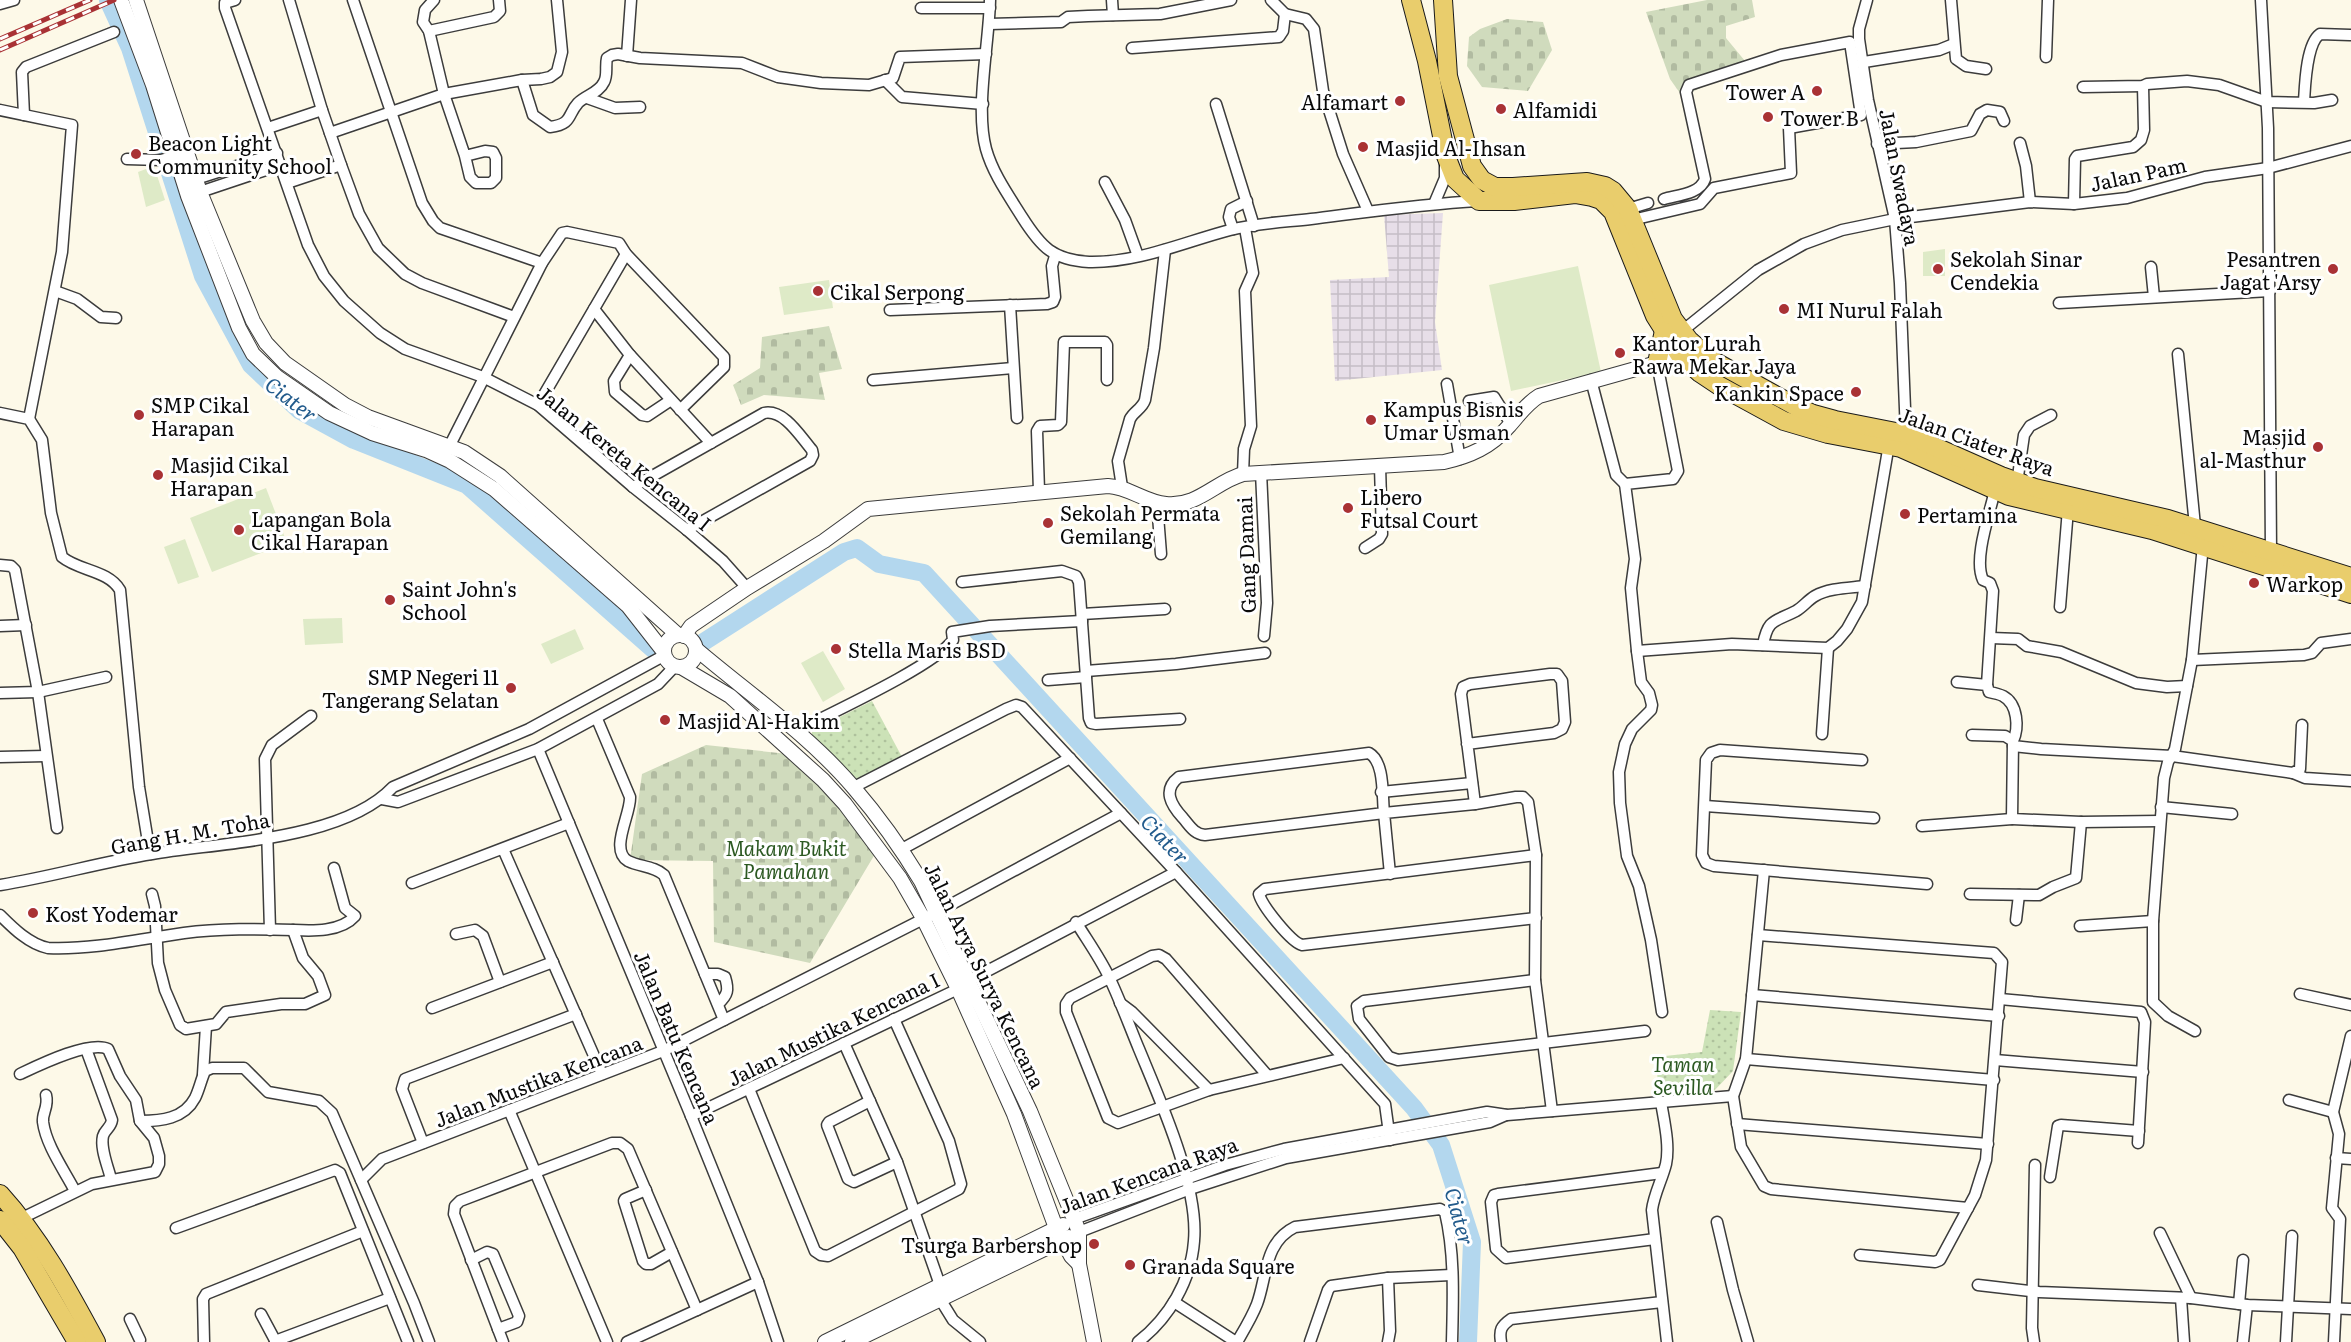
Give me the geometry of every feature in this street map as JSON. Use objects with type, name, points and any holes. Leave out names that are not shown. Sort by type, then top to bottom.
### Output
[{"type":"main road","points":[[1412,0],[1418,2],[1428,0]]},
{"type":"main road","points":[[1412,0],[1446,156],[1455,179],[1479,201]]},
{"type":"main road","name":"Jalan Ciater Raya","points":[[1443,0],[1448,75],[1472,166],[1482,180],[1495,187],[1513,188],[1577,181],[1597,183],[1613,191],[1630,214],[1667,306],[1680,354],[1718,385],[1784,421],[1828,434],[1889,444],[1916,442],[1995,490],[2026,501],[2142,527],[2351,594]]},
{"type":"main road","name":"Jalan Ciater Raya","points":[[1479,201],[1501,202],[1575,194],[1592,196],[1601,200],[1613,212],[1634,267],[1672,331],[1712,360],[1795,406],[1835,420],[1916,442],[2017,483],[2194,526],[2351,578]]},
{"type":"main road","points":[[1657,363],[1672,331]]},
{"type":"main road","points":[[0,1194],[39,1241],[45,1270],[76,1342]]},
{"type":"main road","points":[[0,1220],[22,1248],[45,1270],[96,1342]]},
{"type":"street","points":[[0,4],[14,0]]},
{"type":"street","points":[[121,0],[130,26],[158,82],[169,158],[192,187],[253,321],[275,354],[315,386],[345,405],[377,421],[450,445],[500,476],[694,644],[696,650],[692,661],[678,666],[658,684],[538,749],[398,802],[382,799]]},
{"type":"street","points":[[136,0],[158,82],[192,187],[239,328],[253,354],[295,390],[338,418],[372,433],[436,454],[472,473],[503,497],[628,606],[670,663],[678,666]]},
{"type":"street","points":[[289,0],[322,110],[368,232],[390,261],[405,274],[422,283],[514,317]]},
{"type":"street","points":[[353,0],[422,203],[433,221],[440,228],[542,263]]},
{"type":"street","points":[[434,0],[423,16],[423,22],[429,31],[444,94],[465,156]]},
{"type":"street","points":[[429,31],[494,17],[500,11],[499,0]]},
{"type":"street","points":[[330,133],[444,94],[550,77],[557,72],[562,52],[557,0]]},
{"type":"street","points":[[627,56],[632,0]]},
{"type":"street","points":[[1112,0],[1113,15]]},
{"type":"street","points":[[989,24],[1061,22],[1068,17],[1160,14],[1231,0]]},
{"type":"street","points":[[1271,0],[1285,14],[1306,19],[1314,29],[1323,91],[1343,154],[1368,212]]},
{"type":"street","name":"Jalan Swadaya","points":[[1867,0],[1858,29],[1868,100],[1895,219],[1916,442]]},
{"type":"street","points":[[1951,0],[1955,54],[1960,63],[1986,69]]},
{"type":"street","points":[[2046,57],[2048,0]]},
{"type":"street","points":[[2261,0],[2267,102],[2271,553]]},
{"type":"street","name":"Jalan Kereta Kencana I","points":[[230,1],[228,16],[308,245],[324,276],[344,301],[380,333],[399,345],[483,377],[538,405],[633,488],[723,561],[747,588]]},
{"type":"street","points":[[921,8],[990,4],[983,104],[984,139],[992,167],[1028,225],[1055,256],[1090,262],[1138,256],[1166,250],[1233,229],[1434,204],[1479,201]]},
{"type":"street","points":[[1132,48],[1279,38],[1283,31],[1285,14]]},
{"type":"street","points":[[24,115],[22,72],[26,67],[114,32]]},
{"type":"street","points":[[2304,102],[2308,67],[2316,37],[2320,34],[2350,35]]},
{"type":"street","points":[[1630,214],[1700,204],[1714,188],[1791,173],[1789,128],[1861,115],[1850,42],[1781,55],[1689,85],[1686,92],[1705,179],[1703,185],[1696,190],[1664,199]]},
{"type":"street","points":[[1864,62],[1939,50],[1954,44]]},
{"type":"street","points":[[522,80],[533,115],[550,127],[564,123],[573,114],[578,103],[604,83],[609,56],[618,54],[742,63],[778,77],[821,83],[863,85],[894,76],[900,57],[986,54]]},
{"type":"street","points":[[885,80],[902,97],[983,104]]},
{"type":"street","points":[[2083,87],[2143,86],[2187,81],[2219,85],[2267,102],[2332,100]]},
{"type":"street","points":[[2074,204],[2075,159],[2077,156],[2133,147],[2141,140],[2144,130],[2143,86]]},
{"type":"street","points":[[587,98],[610,108],[640,107]]},
{"type":"street","points":[[1216,104],[1246,201],[1250,227],[1253,273],[1245,291],[1251,426],[1244,449],[1243,474]]},
{"type":"street","points":[[0,110],[72,125],[62,252],[29,419],[42,440],[51,513],[62,557],[107,577],[120,590],[139,787],[150,854]]},
{"type":"street","points":[[268,128],[322,110]]},
{"type":"street","points":[[1877,144],[1916,142],[1971,131],[1980,114],[1986,110],[2000,112],[2004,121]]},
{"type":"street","points":[[2020,143],[2026,166],[2030,202]]},
{"type":"street","name":"Jalan Pam","points":[[1672,331],[1758,270],[1804,244],[1842,230],[1895,219],[2030,202],[2074,204],[2127,198],[2205,177],[2268,168],[2351,146]]},
{"type":"street","points":[[192,187],[276,153]]},
{"type":"street","points":[[1434,204],[1445,178],[1446,156]]},
{"type":"street","points":[[127,159],[169,158]]},
{"type":"street","points":[[192,187],[281,165]]},
{"type":"street","points":[[287,183],[341,165]]},
{"type":"street","points":[[1105,182],[1121,212],[1138,256]]},
{"type":"street","points":[[1233,229],[1229,212],[1233,207],[1246,201]]},
{"type":"street","points":[[1630,214],[1648,203]]},
{"type":"street","points":[[450,445],[542,263],[558,236],[567,232],[620,243],[626,254],[725,360],[724,367],[680,410]]},
{"type":"street","points":[[1122,487],[1119,452],[1132,414],[1143,406],[1145,400],[1166,250]]},
{"type":"street","points":[[538,405],[626,254]]},
{"type":"street","points":[[890,310],[1047,304],[1053,302],[1055,297],[1052,266],[1055,256]]},
{"type":"street","points":[[2151,267],[2154,297]]},
{"type":"street","points":[[55,291],[77,299],[100,317],[116,318]]},
{"type":"street","points":[[2059,303],[2270,291]]},
{"type":"street","points":[[1010,305],[1017,418]]},
{"type":"street","points":[[594,309],[630,356],[711,443]]},
{"type":"street","points":[[1039,491],[1038,428],[1058,425],[1061,420],[1064,342],[1105,342],[1107,345],[1107,380]]},
{"type":"street","points":[[382,799],[393,787],[529,729],[664,654],[668,641],[681,635],[747,588],[824,542],[868,508],[1108,486],[1122,487],[1157,502],[1177,504],[1198,499],[1230,479],[1243,474],[1429,464],[1460,459],[1489,445],[1511,424],[1525,406],[1539,396],[1657,363],[1680,354]]},
{"type":"street","points":[[2178,354],[2194,526]]},
{"type":"street","points":[[630,356],[614,381],[615,392],[642,415],[647,416],[671,400]]},
{"type":"street","points":[[1625,484],[1673,480],[1678,471],[1657,363]]},
{"type":"street","points":[[873,380],[1013,368]]},
{"type":"street","points":[[1591,380],[1616,475],[1625,484],[1635,559],[1631,588],[1637,651],[1641,682],[1652,705],[1651,710],[1632,729],[1625,744],[1619,772],[1620,803],[1627,856],[1639,886],[1651,940],[1662,1012]]},
{"type":"street","points":[[1447,384],[1460,459]]},
{"type":"street","points":[[1469,401],[1494,397],[1511,424]]},
{"type":"street","points":[[633,488],[771,411],[779,414],[812,450],[812,459],[687,530]]},
{"type":"street","points":[[0,413],[29,419]]},
{"type":"street","points":[[2017,483],[2024,435],[2030,426],[2051,415]]},
{"type":"street","points":[[1637,651],[1713,645],[1828,648],[1837,641],[1847,629],[1862,602],[1889,444]]},
{"type":"street","points":[[1365,548],[1379,540],[1382,534],[1380,466]]},
{"type":"street","name":"Gang Damai","points":[[1261,472],[1267,603],[1264,636]]},
{"type":"street","points":[[1995,490],[1980,558],[1980,574],[1983,580],[1990,583],[1993,591],[1987,685],[1989,692],[2005,696],[2009,701],[2018,724],[2013,743],[2012,819]]},
{"type":"street","points":[[1157,502],[1161,554]]},
{"type":"street","points":[[2060,607],[2068,509]]},
{"type":"street","points":[[2195,1031],[2168,1016],[2153,1002],[2153,921],[2165,770],[2172,756],[2192,660],[2203,545]]},
{"type":"street","points":[[0,566],[13,567],[26,625],[57,828]]},
{"type":"street","points":[[962,582],[1062,571],[1070,573],[1079,582],[1091,723],[1180,719]]},
{"type":"street","points":[[1763,645],[1769,624],[1774,620],[1798,610],[1814,597],[1842,588],[1865,586]]},
{"type":"street","points":[[796,730],[908,672],[948,648],[955,632],[982,627],[1165,609]]},
{"type":"street","points":[[0,626],[26,625]]},
{"type":"street","points":[[1991,638],[2018,639],[2027,646],[2061,652],[2136,683],[2167,687],[2187,686]]},
{"type":"street","points":[[2192,660],[2304,655],[2312,653],[2321,643],[2351,639]]},
{"type":"street","points":[[1822,734],[1828,648]]},
{"type":"street","name":"Jalan Arya Surya Kencana","points":[[696,650],[796,730],[854,787],[902,849],[937,912],[1059,1234],[1078,1264]]},
{"type":"street","points":[[1048,680],[1265,653]]},
{"type":"street","name":"Jalan Arya Surya Kencana","points":[[678,666],[730,696],[823,780],[845,804],[886,858],[963,985],[1030,1111],[1077,1226]]},
{"type":"street","points":[[1467,744],[1554,733],[1562,729],[1565,722],[1560,677],[1550,674],[1467,684],[1461,694],[1467,744],[1475,804]]},
{"type":"street","points":[[0,693],[38,692],[106,677]]},
{"type":"street","points":[[1957,682],[1987,685]]},
{"type":"street","points":[[854,787],[1006,709],[1016,705],[1022,706],[1176,872],[1385,1104],[1388,1135]]},
{"type":"street","points":[[270,930],[265,759],[272,745],[311,716]]},
{"type":"street","points":[[597,719],[630,797],[620,839],[621,852],[628,861],[659,870],[664,875],[724,1020]]},
{"type":"street","points":[[2293,773],[2300,769],[2302,725]]},
{"type":"street","points":[[1971,735],[2005,736],[2013,743],[2041,749],[2172,756],[2293,773],[2305,778],[2351,781]]},
{"type":"street","name":"Jalan Batu Kencana","points":[[538,749],[691,1116],[758,1282],[778,1342]]},
{"type":"street","points":[[1862,760],[1715,751],[1706,760],[1703,860],[1714,866],[1927,884]]},
{"type":"street","points":[[1390,874],[1384,813],[1382,792],[1379,765],[1375,757],[1369,753],[1179,777],[1172,782],[1169,795],[1172,805],[1196,832],[1205,835],[1384,813],[1475,804],[1516,796],[1525,799],[1529,805],[1536,855],[1535,980],[1552,1111]]},
{"type":"street","points":[[0,757],[46,756]]},
{"type":"street","points":[[902,849],[1070,758]]},
{"type":"street","points":[[1382,792],[1472,783]]},
{"type":"street","name":"Gang H. M. Toha","points":[[0,885],[46,878],[150,854],[266,838],[337,822],[382,799]]},
{"type":"street","points":[[1705,806],[1874,818]]},
{"type":"street","points":[[2161,807],[2232,814]]},
{"type":"street","name":"Jalan Mustika Kencana","points":[[361,1180],[382,1159],[663,1051],[937,912],[1121,813]]},
{"type":"street","points":[[1922,826],[2012,819],[2081,822],[2160,821]]},
{"type":"street","points":[[412,883],[569,822]]},
{"type":"street","points":[[1970,894],[2039,895],[2076,878],[2081,822]]},
{"type":"street","points":[[503,849],[602,1074]]},
{"type":"street","points":[[1536,855],[1265,889],[1259,894],[1264,907],[1294,940],[1302,945],[1536,918]]},
{"type":"street","points":[[0,915],[29,940],[48,948],[102,945],[187,933],[315,931],[349,921],[355,916],[345,908],[334,868]]},
{"type":"street","points":[[1764,870],[1746,1059],[1733,1096],[1741,1147],[1765,1187],[1968,1208]]},
{"type":"street","name":"Jalan Mustika Kencana I","points":[[691,1116],[963,985],[1076,922],[1176,872]]},
{"type":"street","points":[[152,894],[155,906],[158,963],[165,990],[180,1025],[186,1029],[216,1024],[226,1012],[281,1004],[305,1004],[325,995],[318,976],[303,958],[293,930]]},
{"type":"street","points":[[2016,920],[2019,895]]},
{"type":"street","points":[[2080,926],[2153,921]]},
{"type":"street","points":[[1076,922],[1109,977],[1163,1107],[1188,1184],[1194,1215],[1194,1242],[1182,1287],[1174,1302],[1138,1342]]},
{"type":"street","points":[[456,934],[475,930],[483,936],[500,982]]},
{"type":"street","points":[[1758,935],[1994,953],[2001,959],[2003,965],[1988,1144],[1979,1182],[1946,1253],[1935,1262],[1860,1255]]},
{"type":"street","points":[[1267,1075],[1166,959],[1159,955],[1152,956],[1109,977],[1070,998],[1066,1004],[1066,1012],[1108,1118],[1118,1123],[1209,1090],[1344,1058]]},
{"type":"street","points":[[432,1008],[553,962]]},
{"type":"street","points":[[705,974],[718,974],[724,977],[728,988],[727,997],[718,1004]]},
{"type":"street","points":[[1535,980],[1364,1001],[1357,1006],[1357,1013],[1359,1019],[1389,1057],[1394,1060],[1645,1031]]},
{"type":"street","points":[[2300,994],[2351,1005]]},
{"type":"street","points":[[1752,995],[1999,1016]]},
{"type":"street","points":[[2000,999],[2141,1012],[2145,1022],[2138,1143]]},
{"type":"street","points":[[1120,1003],[1132,1011],[1209,1090]]},
{"type":"street","points":[[423,1143],[402,1089],[405,1079],[576,1014]]},
{"type":"street","points":[[749,1089],[815,1251],[828,1256],[959,1189],[961,1184],[949,1141],[894,1019]]},
{"type":"street","points":[[140,1121],[163,1120],[183,1111],[195,1099],[204,1074],[206,1026]]},
{"type":"street","points":[[2334,1342],[2340,1220],[2332,1208],[2339,1134],[2333,1112],[2351,1035]]},
{"type":"street","points":[[844,1043],[897,1162],[940,1285]]},
{"type":"street","points":[[20,1074],[86,1049],[101,1047],[108,1049],[120,1076],[136,1100],[140,1121],[154,1138],[159,1156],[157,1170],[150,1174],[111,1179],[75,1191],[22,1218]]},
{"type":"street","points":[[86,1049],[111,1120],[111,1126],[104,1134],[103,1143],[111,1179]]},
{"type":"street","points":[[1746,1059],[1994,1080]]},
{"type":"street","points":[[1995,1060],[2143,1072]]},
{"type":"street","points":[[204,1074],[212,1068],[244,1068],[268,1092],[319,1101],[332,1113],[429,1342]]},
{"type":"street","points":[[46,1095],[48,1103],[43,1118],[46,1133],[75,1191]]},
{"type":"street","name":"Jalan Kencana Raya","points":[[825,1342],[940,1285],[1077,1226],[1188,1184],[1286,1158],[1444,1125],[1487,1112],[1507,1115],[1733,1096]]},
{"type":"street","points":[[2289,1100],[2333,1112]]},
{"type":"street","points":[[870,1101],[829,1122],[828,1125],[848,1179],[854,1182],[897,1162]]},
{"type":"street","points":[[1661,1102],[1667,1149],[1662,1173],[1654,1193],[1652,1210],[1667,1342]]},
{"type":"street","points":[[509,1110],[600,1342]]},
{"type":"street","points":[[1737,1124],[1988,1144]]},
{"type":"street","points":[[2050,1177],[2058,1126],[2139,1131]]},
{"type":"street","points":[[503,1342],[454,1214],[455,1206],[460,1201],[532,1170],[612,1143],[620,1143],[628,1149],[697,1310]]},
{"type":"street","points":[[2336,1158],[2351,1159]]},
{"type":"street","points":[[2034,1342],[2032,1328],[2035,1165]]},
{"type":"street","points":[[176,1228],[332,1170],[340,1173],[408,1342]]},
{"type":"street","points":[[532,1170],[607,1342]]},
{"type":"street","points":[[1655,1239],[1506,1258],[1496,1249],[1491,1202],[1494,1195],[1498,1194],[1662,1173]]},
{"type":"street","points":[[646,1190],[624,1201],[643,1261],[651,1264],[672,1252]]},
{"type":"street","points":[[1174,1302],[1237,1342],[1257,1305],[1273,1245],[1288,1231],[1295,1227],[1440,1209],[1444,1210],[1450,1235],[1452,1342]]},
{"type":"street","points":[[1717,1222],[1748,1342]]},
{"type":"street","points":[[1077,1226],[1078,1264],[1094,1342]]},
{"type":"street","points":[[204,1342],[203,1299],[206,1294],[363,1231]]},
{"type":"street","points":[[2160,1233],[2186,1298],[2184,1342]]},
{"type":"street","name":"Jalan Kencana Raya","points":[[852,1342],[940,1299],[1059,1234]]},
{"type":"street","points":[[2286,1342],[2292,1236]]},
{"type":"street","points":[[471,1260],[489,1252],[493,1254],[519,1316],[517,1322],[498,1329]]},
{"type":"street","points":[[2243,1260],[2243,1342]]},
{"type":"street","points":[[1310,1342],[1331,1286],[1388,1278],[1451,1275]]},
{"type":"street","points":[[1388,1278],[1390,1331],[1388,1342]]},
{"type":"street","points":[[627,1342],[758,1282]]},
{"type":"street","points":[[1978,1285],[2033,1292],[2186,1298],[2243,1304],[2351,1309]]},
{"type":"street","points":[[261,1314],[275,1342],[390,1298]]},
{"type":"street","points":[[940,1299],[953,1320],[980,1342]]},
{"type":"street","points":[[1500,1342],[1502,1325],[1511,1319],[1662,1302]]},
{"type":"street","points":[[414,1303],[410,1309],[412,1319],[416,1326],[425,1331]]},
{"type":"street","points":[[130,1319],[139,1341]]},
{"type":"street","points":[[401,1324],[412,1319]]},
{"type":"shaded area","points":[[1443,213],[1435,322],[1442,370],[1335,381],[1330,280],[1389,277],[1384,215]]},
{"type":"green space","points":[[1707,0],[1752,0],[1755,17],[1726,26],[1726,38],[1750,67],[1682,96],[1670,79],[1646,12]]},
{"type":"green space","points":[[1507,19],[1543,22],[1552,50],[1528,91],[1482,87],[1467,66],[1469,37],[1480,29]]},
{"type":"green space","points":[[154,166],[165,200],[146,207],[138,172]]},
{"type":"green space","points":[[1945,249],[1945,276],[1923,276],[1923,252]]},
{"type":"green space","points":[[1578,266],[1601,372],[1511,391],[1489,285]]},
{"type":"green space","points":[[829,280],[833,308],[784,315],[779,287]]},
{"type":"green space","points":[[829,326],[842,369],[819,373],[825,400],[764,395],[741,405],[733,385],[760,368],[762,337]]},
{"type":"green space","name":"Lapangan Bola Cikal Harapan","points":[[266,488],[287,543],[212,572],[190,518]]},
{"type":"green space","points":[[185,539],[199,577],[178,584],[164,547]]},
{"type":"green space","points":[[342,618],[343,643],[305,645],[303,619]]},
{"type":"green space","points":[[575,629],[584,649],[551,664],[541,644]]},
{"type":"green space","points":[[823,651],[845,689],[823,702],[801,663]]},
{"type":"green space","points":[[872,701],[902,757],[854,780],[812,737],[812,731]]},
{"type":"green space","name":"Makam Bukit Pamahan","points":[[706,745],[788,754],[821,783],[875,854],[810,963],[714,942],[713,861],[630,860],[642,774]]},
{"type":"green space","name":"Taman Sevilla","points":[[1710,1010],[1741,1012],[1733,1071],[1713,1092],[1659,1099],[1656,1057],[1702,1052]]},
{"type":"waterway","name":"Ciater","points":[[108,0],[130,48],[203,276],[251,365],[299,410],[354,440],[467,485],[654,650]]},
{"type":"waterway","name":"Ciater","points":[[702,643],[844,552],[857,548],[879,564],[924,573],[1414,1108],[1441,1145],[1472,1242],[1468,1342]]},
{"type":"railway","points":[[0,39],[90,0]]},
{"type":"railway","points":[[0,50],[114,0]]},
{"type":"place","name":"Tower A","points":[[1817,91]]},
{"type":"place","name":"Alfamart","points":[[1400,101]]},
{"type":"place","name":"Alfamidi","points":[[1501,109]]},
{"type":"place","name":"Tower B","points":[[1768,117]]},
{"type":"place","name":"Masjid Al-Ihsan","points":[[1363,147]]},
{"type":"place","name":"Beacon Light Community School","points":[[136,154]]},
{"type":"place","name":"Sekolah Sinar Cendekia","points":[[1938,269]]},
{"type":"place","name":"Pesantren Jagat 'Arsy","points":[[2333,269]]},
{"type":"place","name":"Cikal Serpong","points":[[818,291]]},
{"type":"place","name":"MI Nurul Falah","points":[[1784,309]]},
{"type":"place","name":"Kantor Lurah Rawa Mekar Jaya","points":[[1620,353]]},
{"type":"place","name":"Kankin Space","points":[[1856,392]]},
{"type":"place","name":"SMP Cikal Harapan","points":[[139,415]]},
{"type":"place","name":"Kampus Bisnis Umar Usman","points":[[1371,420]]},
{"type":"place","name":"Masjid al-Masthur","points":[[2318,447]]},
{"type":"place","name":"Masjid Cikal Harapan","points":[[158,475]]},
{"type":"place","name":"Libero Futsal Court","points":[[1348,508]]},
{"type":"place","name":"Pertamina","points":[[1905,514]]},
{"type":"place","name":"Sekolah Permata Gemilang","points":[[1048,523]]},
{"type":"place","name":"Lapangan Bola Cikal Harapan","points":[[239,530]]},
{"type":"place","name":"Warkop","points":[[2254,583]]},
{"type":"place","name":"Saint John's School","points":[[390,600]]},
{"type":"place","name":"Stella Maris BSD","points":[[836,649]]},
{"type":"place","name":"SMP Negeri 11 Tangerang Selatan","points":[[511,688]]},
{"type":"place","name":"Masjid Al-Hakim","points":[[665,720]]},
{"type":"place","name":"Kost Yodemar","points":[[33,913]]},
{"type":"place","name":"Tsurga Barbershop","points":[[1094,1244]]},
{"type":"place","name":"Granada Square","points":[[1130,1265]]}]
